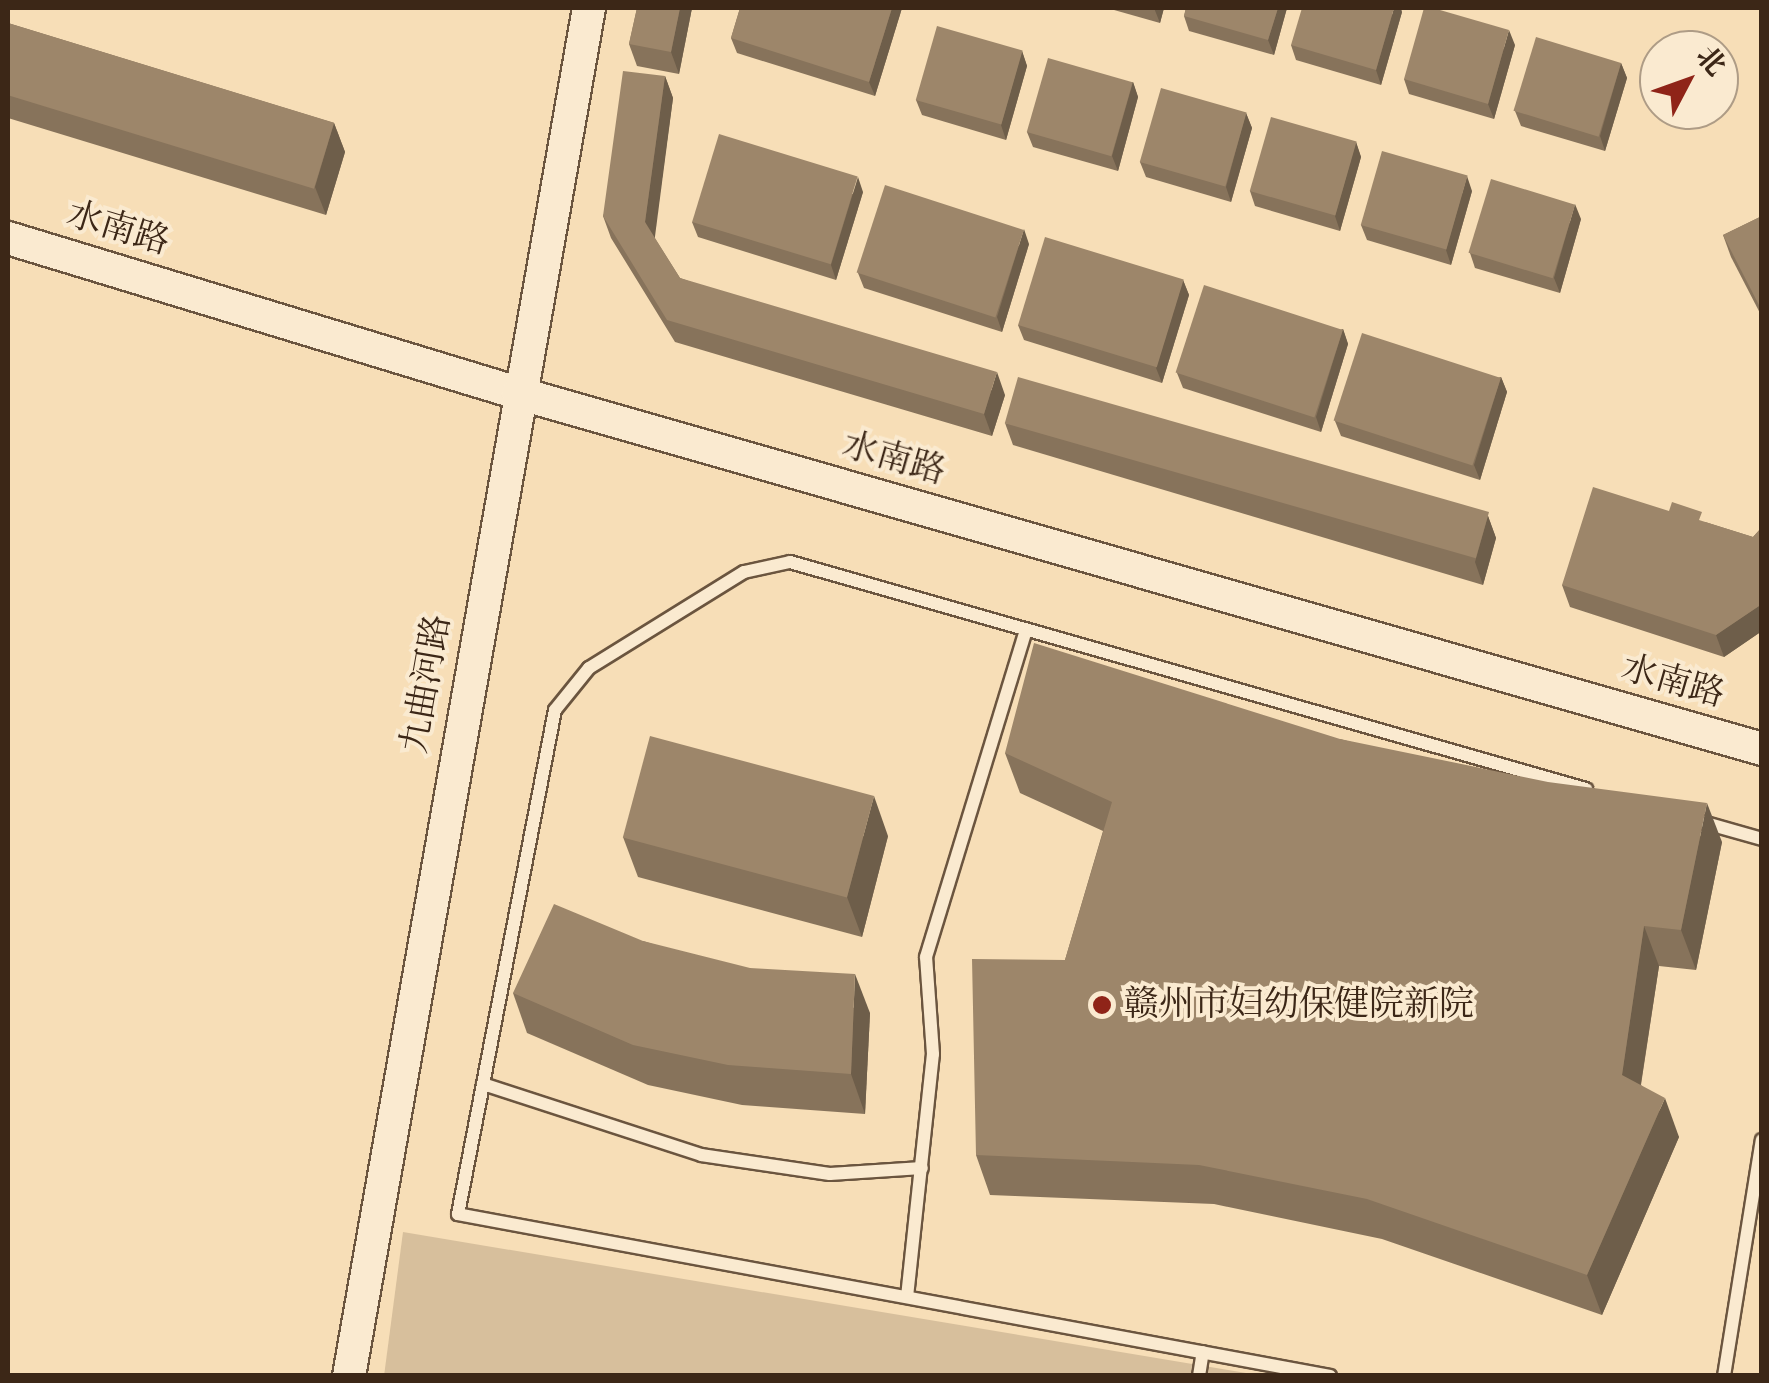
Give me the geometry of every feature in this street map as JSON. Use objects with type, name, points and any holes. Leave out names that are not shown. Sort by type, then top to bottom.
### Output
[{"type":"street","name":"九曲河路","points":[[349,1376],[518,393],[589,8]]},
{"type":"street","name":"水南路","points":[[8,238],[518,393],[1762,750]]},
{"type":"lane","points":[[1330,1376],[458,1214],[555,710],[589,668],[744,572],[790,562],[1611,796]]},
{"type":"lane","points":[[907,1297],[933,1054],[926,958],[1026,630]]},
{"type":"lane","points":[[1686,818],[1762,840]]},
{"type":"lane","points":[[483,1084],[701,1155],[830,1174],[922,1168]]},
{"type":"lane","points":[[1724,1376],[1762,1140]]},
{"type":"lane","points":[[1199,1376],[1203,1352]]},
{"type":"shaded area","points":[[403,1232],[1258,1375],[384,1376]]},
{"type":"building","points":[[637,8],[680,8],[671,52],[629,44]]},
{"type":"building","points":[[740,8],[892,8],[869,82],[731,38]]},
{"type":"building","points":[[1186,8],[1278,8],[1268,40],[1184,16]]},
{"type":"building","points":[[1302,8],[1394,8],[1376,70],[1291,45]]},
{"type":"building","points":[[1424,8],[1509,30],[1488,104],[1404,79]]},
{"type":"building","points":[[8,23],[334,123],[314,189],[8,95]]},
{"type":"building","points":[[937,26],[1023,51],[1001,125],[916,100]]},
{"type":"building","points":[[1536,37],[1621,63],[1599,137],[1513,111]]},
{"type":"building","points":[[1048,58],[1133,82],[1111,156],[1027,132]]},
{"type":"building","points":[[623,71],[665,76],[645,222],[680,278],[997,372],[984,414],[667,320],[603,216]]},
{"type":"building","points":[[1161,88],[1247,113],[1225,187],[1140,162]]},
{"type":"building","points":[[1271,117],[1357,142],[1335,216],[1250,191]]},
{"type":"building","points":[[719,134],[858,176],[831,264],[692,222]]},
{"type":"building","points":[[1382,151],[1468,176],[1446,250],[1361,225]]},
{"type":"building","points":[[1491,179],[1575,205],[1553,278],[1468,253]]},
{"type":"building","points":[[885,185],[1024,230],[995,318],[857,272]]},
{"type":"building","points":[[1762,216],[1762,311],[1723,235]]},
{"type":"building","points":[[1045,237],[1184,279],[1157,367],[1018,325]]},
{"type":"building","points":[[1204,285],[1343,330],[1314,418],[1176,372]]},
{"type":"building","points":[[1362,333],[1501,378],[1472,466],[1334,420]]},
{"type":"building","points":[[1018,377],[1489,512],[1476,558],[1005,423]]},
{"type":"building","points":[[1593,487],[1669,511],[1672,502],[1702,512],[1699,520],[1753,537],[1762,527],[1762,604],[1716,635],[1562,585]]},
{"type":"building","points":[[1034,643],[1340,739],[1548,782],[1707,803],[1681,930],[1644,926],[1622,1075],[1665,1098],[1587,1275],[1367,1199],[1199,1165],[976,1155],[972,959],[1065,960],[1112,802],[1005,753]]},
{"type":"building","points":[[650,736],[874,796],[847,897],[623,837]]},
{"type":"building","points":[[554,904],[643,941],[750,968],[855,974],[851,1074],[728,1065],[633,1045],[513,993]]},
{"type":"place","name":"赣州市妇幼保健院新院","points":[[1102,1005]]}]
